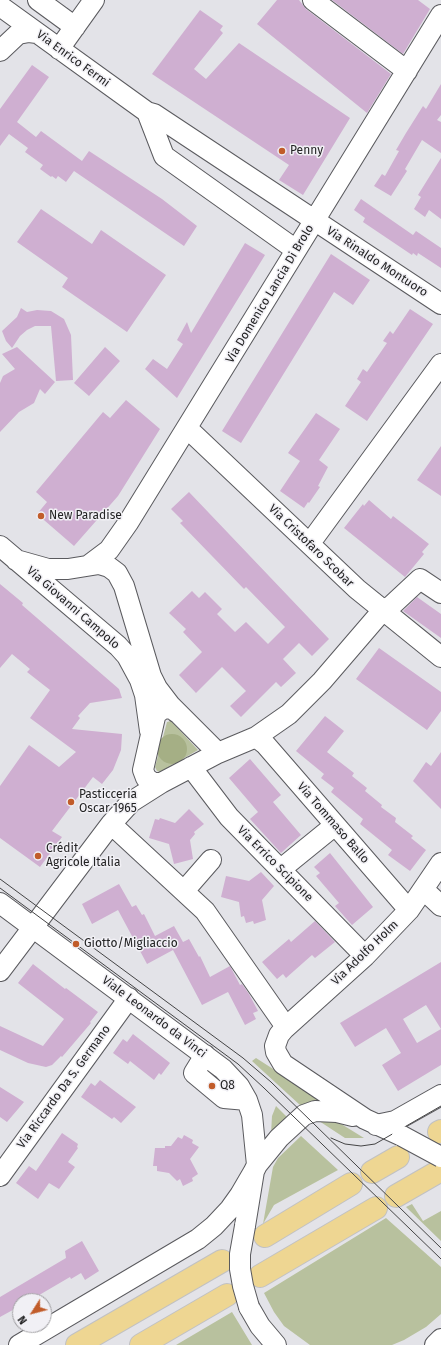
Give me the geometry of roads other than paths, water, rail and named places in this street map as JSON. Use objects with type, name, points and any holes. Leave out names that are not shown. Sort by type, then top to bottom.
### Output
[{"type":"main road","points":[[372,1172],[400,1146]]},
{"type":"main road","points":[[396,1196],[438,1165]]},
{"type":"main road","points":[[266,1236],[352,1184]]},
{"type":"main road","points":[[260,1276],[376,1208]]},
{"type":"main road","points":[[77,1345],[222,1261]]},
{"type":"main road","points":[[141,1345],[226,1295]]},
{"type":"street","points":[[38,0],[75,27]]},
{"type":"street","points":[[59,49],[94,0]]},
{"type":"street","points":[[313,0],[408,71]]},
{"type":"street","points":[[433,0],[441,6]]},
{"type":"street","name":"Via Enrico Fermi","points":[[0,6],[146,112],[154,114],[314,221]]},
{"type":"street","name":"Via Domenico Lancia Di Brolo","points":[[75,610],[61,593],[59,584],[63,576],[109,550],[128,523],[314,221],[408,71],[438,27]]},
{"type":"street","points":[[0,32],[2,42],[0,47]]},
{"type":"street","points":[[0,51],[18,34],[29,32],[37,33]]},
{"type":"street","points":[[146,112],[164,156],[296,250]]},
{"type":"street","name":"Via Rinaldo Montuoro","points":[[314,221],[441,304]]},
{"type":"street","points":[[311,545],[312,539],[441,364]]},
{"type":"street","name":"Via Cristofaro Scobar","points":[[187,428],[357,589],[441,657]]},
{"type":"street","name":"Via Giovanni Campolo","points":[[0,546],[118,646],[145,678]]},
{"type":"street","name":"Via Giovanni Campolo","points":[[16,560],[48,569],[99,564],[109,567],[117,573],[122,582],[145,678]]},
{"type":"street","points":[[0,971],[111,824],[131,802],[161,783],[191,767],[218,753],[256,737],[289,714],[322,681],[383,610],[391,606],[420,579],[441,593]]},
{"type":"street","points":[[145,678],[176,712],[218,753]]},
{"type":"street","points":[[145,678],[145,695],[150,731]]},
{"type":"street","points":[[131,802],[143,766],[150,731],[155,717],[160,710],[168,708],[176,712]]},
{"type":"street","name":"Via Tommaso Ballo","points":[[256,737],[265,744],[334,826],[409,910]]},
{"type":"street","points":[[143,766],[143,774],[148,781],[153,783],[161,783]]},
{"type":"street","name":"Via Errico Scipione","points":[[191,767],[229,817],[365,956]]},
{"type":"street","points":[[111,824],[205,911],[283,1031],[275,1046],[276,1052],[283,1064],[370,1122],[400,1146],[438,1165]]},
{"type":"street","points":[[281,869],[334,826]]},
{"type":"street","points":[[184,891],[211,860]]},
{"type":"street","name":"Via Adolfo Holm","points":[[283,1031],[365,956],[409,910],[441,863]]},
{"type":"street","points":[[423,890],[441,906]]},
{"type":"street","name":"Viale Leonardo da Vinci","points":[[0,903],[223,1069],[239,1086],[247,1100],[252,1115],[255,1168]]},
{"type":"street","name":"Via Riccardo Da S. Germano","points":[[0,1176],[129,998]]},
{"type":"street","points":[[19,1345],[198,1239],[214,1226],[230,1209],[240,1195],[255,1168],[279,1138],[310,1112],[331,1111],[370,1122],[395,1121],[441,1095]]},
{"type":"street","points":[[255,1168],[240,1254],[240,1269],[249,1307],[260,1326],[276,1345]]},
{"type":"street","points":[[435,1345],[441,1339]]},
{"type":"street","points":[[435,1345],[441,1344]]},
{"type":"tram line","points":[[0,879],[243,1058],[271,1082],[441,1248]]},
{"type":"tram line","points":[[0,888],[238,1064],[441,1259]]},
{"type":"tram line","points":[[331,1138],[345,1144],[361,1146],[375,1144],[441,1106]]},
{"type":"place","name":"Penny","points":[[282,151]]},
{"type":"place","name":"New Paradise","points":[[41,516]]},
{"type":"place","name":"Pasticceria Oscar 1965","points":[[71,802]]},
{"type":"place","name":"Crédit Agricole Italia","points":[[38,856]]},
{"type":"place","name":"Giotto/Migliaccio","points":[[76,944]]},
{"type":"place","name":"Q8","points":[[212,1086]]}]
